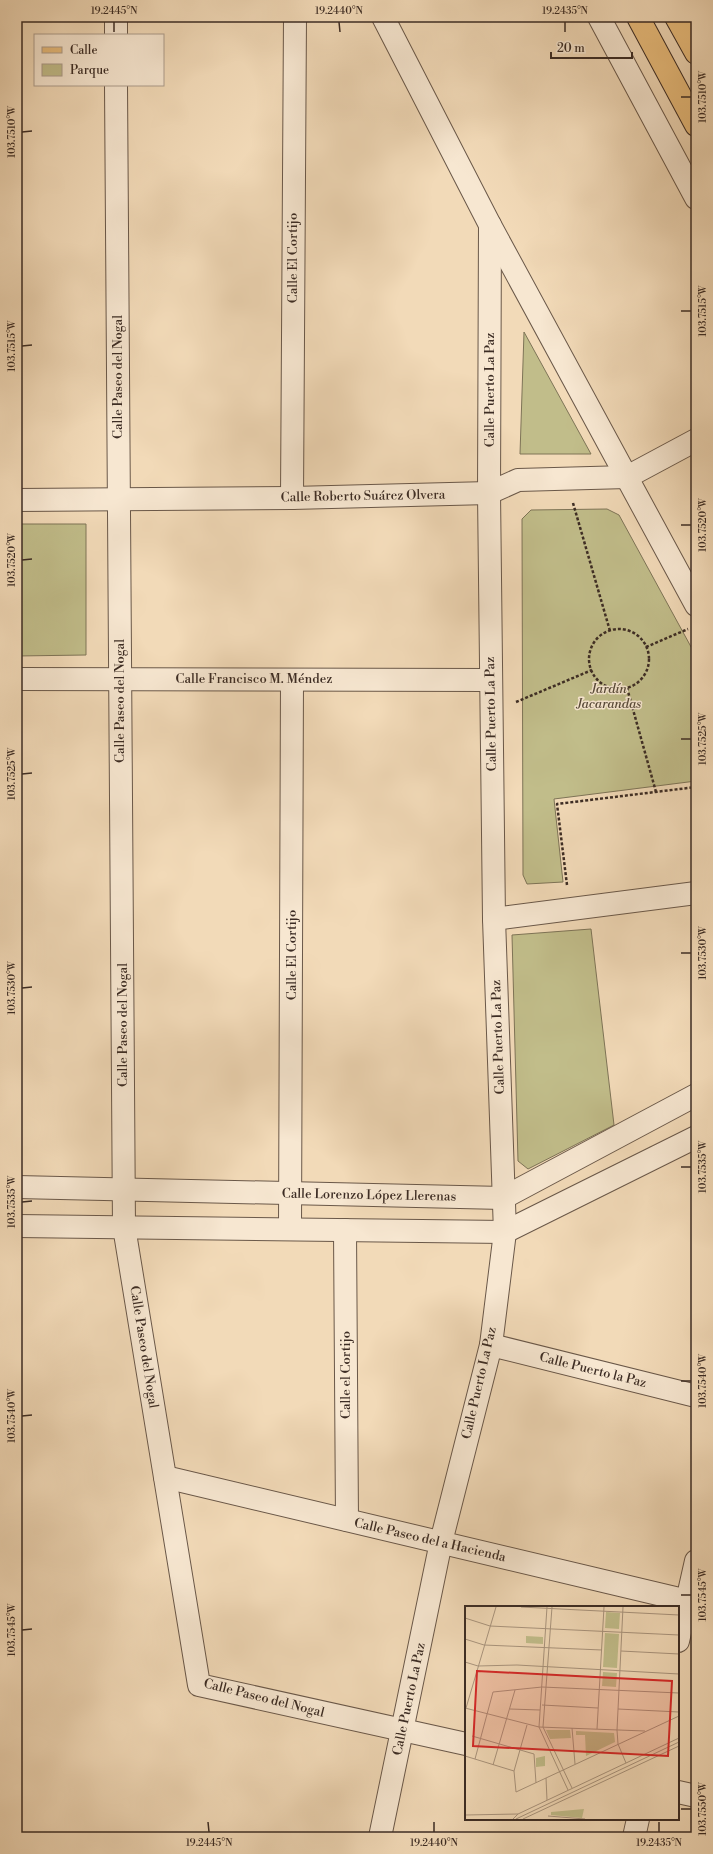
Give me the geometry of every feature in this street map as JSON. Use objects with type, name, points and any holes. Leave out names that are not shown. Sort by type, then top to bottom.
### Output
[{"type":"main road","points":[[638,17],[696,125]]},
{"type":"main road","points":[[676,17],[696,53]]},
{"type":"street","points":[[116,17],[116,34]]},
{"type":"street","name":"Calle El Cortijo","points":[[292,498],[295,17]]},
{"type":"street","points":[[384,17],[490,224],[696,605]]},
{"type":"street","points":[[599,17],[696,198]]},
{"type":"street","name":"Calle Paseo del Nogal","points":[[116,86],[124,1227],[199,1685],[465,1744]]},
{"type":"street","name":"Calle Puerto La Paz","points":[[380,1837],[440,1542],[491,1345],[505,1232],[494,919],[489,493],[490,224]]},
{"type":"street","name":"Calle Roberto Suárez Olvera","points":[[17,500],[292,498],[489,493],[518,480],[627,477],[696,440]]},
{"type":"street","name":"Calle Francisco M. Méndez","points":[[17,678],[491,680]]},
{"type":"street","name":"Calle El Cortijo","points":[[290,1229],[292,1193],[292,680]]},
{"type":"street","points":[[494,919],[696,893]]},
{"type":"street","name":"Calle Lorenzo López Llerenas","points":[[17,1187],[503,1198],[696,1095]]},
{"type":"street","points":[[17,1226],[505,1232],[696,1137]]},
{"type":"street","name":"Calle el Cortijo","points":[[345,1230],[347,1520]]},
{"type":"street","name":"Calle Puerto la Paz","points":[[491,1345],[696,1396]]},
{"type":"street","name":"Calle Paseo del a Hacienda","points":[[165,1476],[692,1602]]},
{"type":"street","points":[[679,1638],[692,1602],[696,1561]]},
{"type":"street","points":[[679,1792],[696,1796]]},
{"type":"street","points":[[634,1837],[638,1820]]},
{"type":"path","points":[[573,502],[610,631]]},
{"type":"path","points":[[646,647],[692,628]]},
{"type":"path","points":[[623,629],[633,632],[641,638],[649,656],[645,675],[639,682],[626,688],[612,688],[603,684],[596,678],[589,660],[591,650],[596,641],[603,634],[610,631],[623,629]]},
{"type":"path","points":[[516,703],[592,670]]},
{"type":"path","points":[[626,688],[656,792]]},
{"type":"path","points":[[568,889],[557,804],[696,787]]},
{"type":"green space","points":[[524,332],[591,454],[520,454]]},
{"type":"green space","name":"Jardín Jacarandas","points":[[607,509],[619,515],[696,656],[696,781],[554,799],[563,882],[527,884],[523,875],[522,519],[531,510]]},
{"type":"green space","points":[[17,524],[86,524],[86,655],[17,656]]},
{"type":"green space","points":[[591,929],[614,1125],[528,1169],[518,1161],[512,935]]}]
